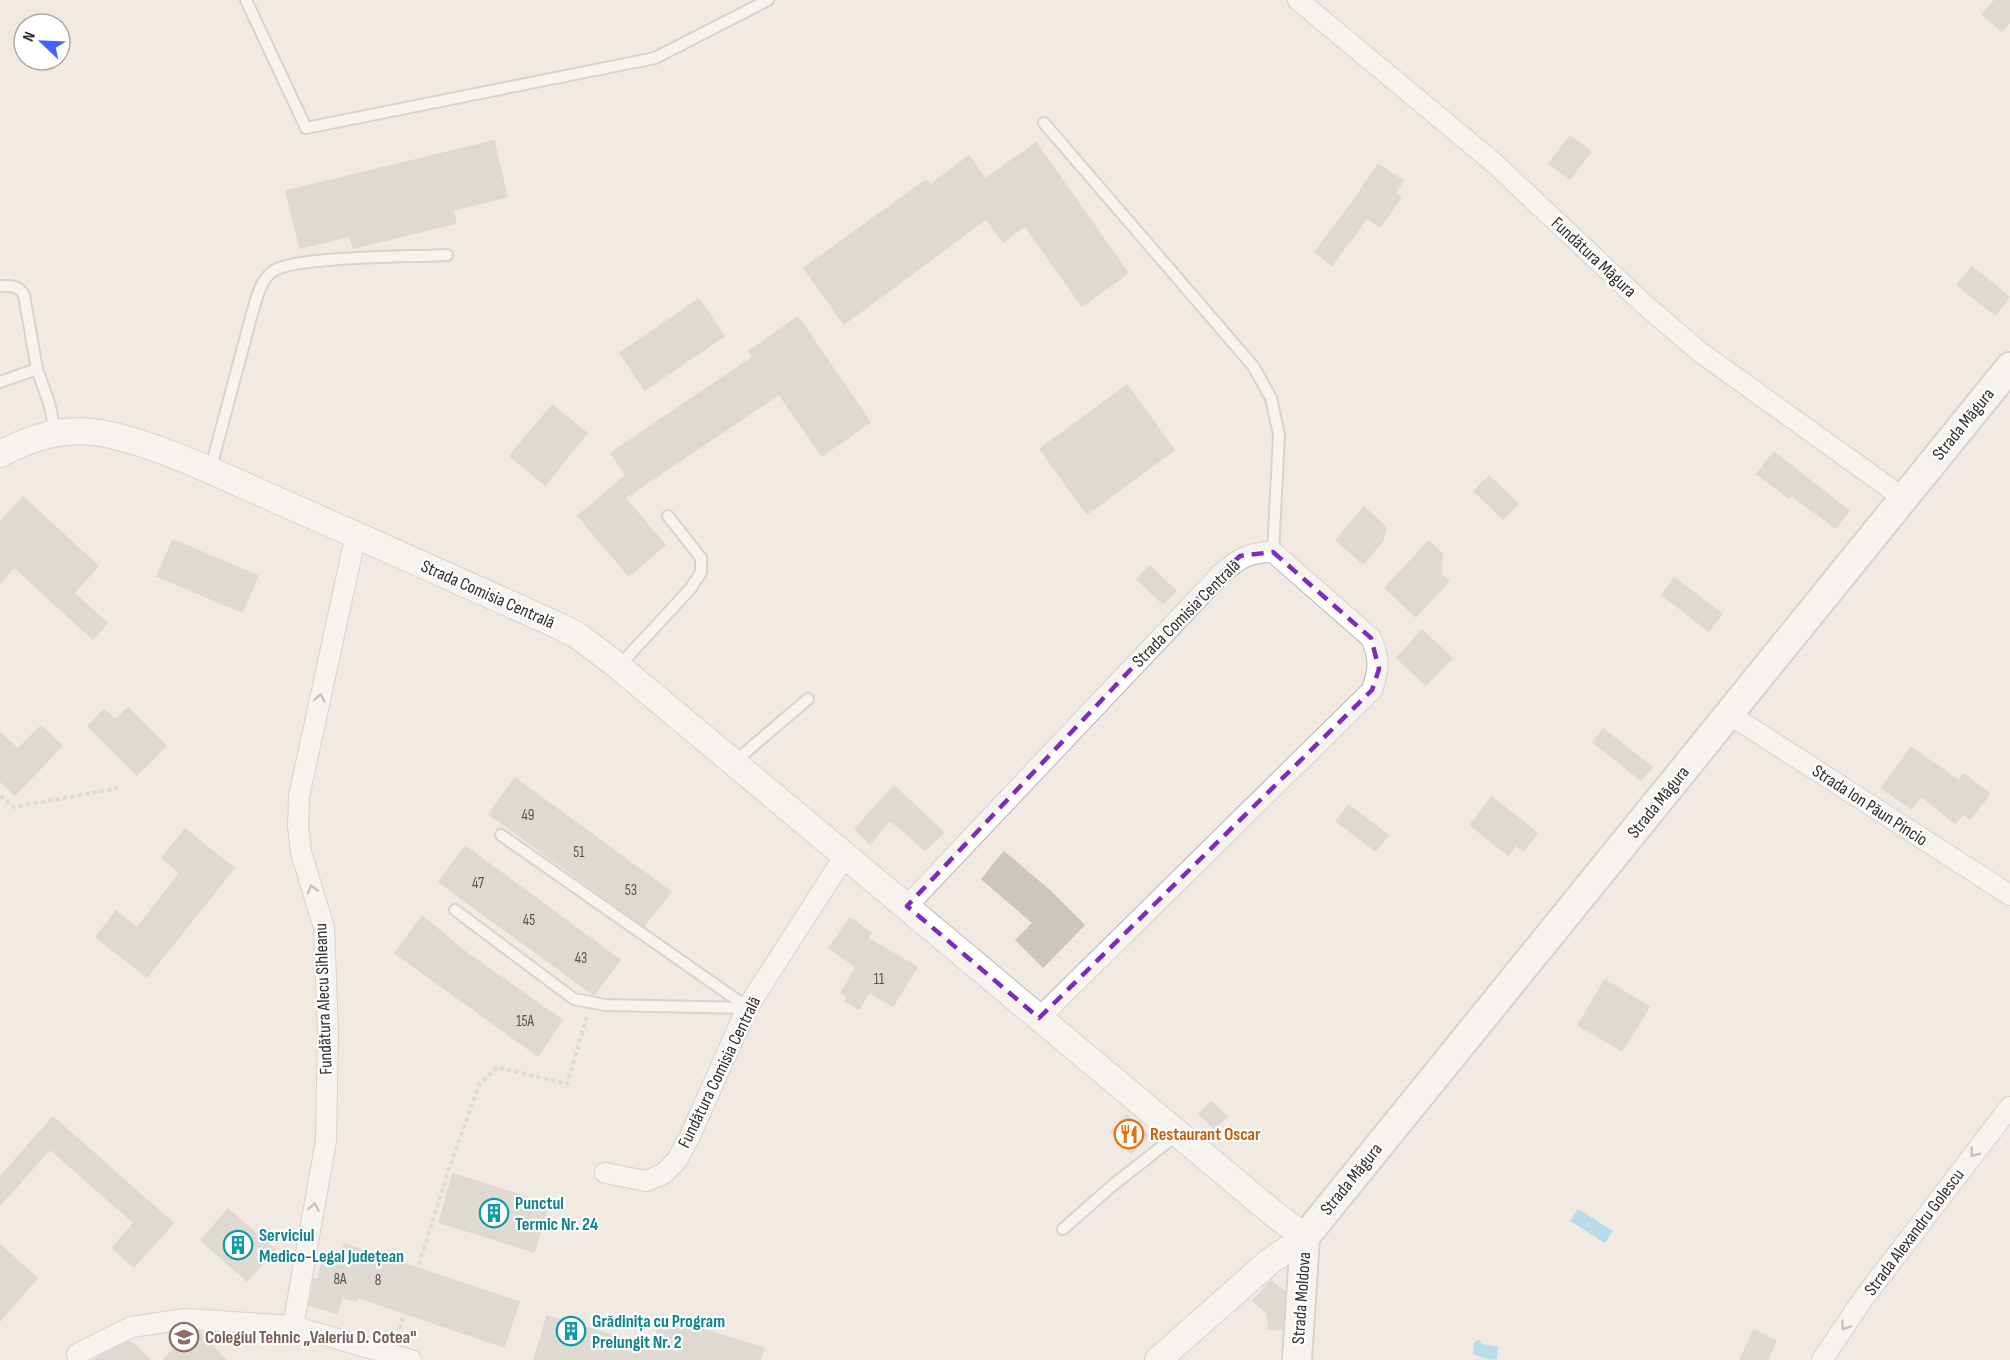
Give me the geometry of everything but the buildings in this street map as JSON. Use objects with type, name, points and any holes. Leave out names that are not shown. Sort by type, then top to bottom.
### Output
[{"type":"main road","name":"Strada Măgura","points":[[1305,1236],[1902,497],[2010,367]]},
{"type":"main road","name":"Strada Moldova","points":[[1297,1360],[1305,1236]]},
{"type":"street","name":"Fundătura Măgura","points":[[1298,0],[1493,162],[1645,306],[1700,352],[1902,497]]},
{"type":"street","name":"Strada Comisia Centrală","points":[[0,454],[22,442],[55,433],[74,431],[100,433],[210,471],[356,534],[577,635],[618,666],[844,857],[907,906],[1273,1213],[1305,1236]]},
{"type":"street","name":"Fundătura Alecu Sihleanu","points":[[293,1326],[326,1141],[328,1031],[324,928],[301,852],[298,826],[299,796],[356,534]]},
{"type":"street","name":"Strada Comisia Centrală","points":[[907,906],[1220,575],[1240,556],[1256,552],[1273,552]]},
{"type":"street","points":[[1039,1018],[1372,690],[1379,669],[1378,655],[1371,638],[1273,552]]},
{"type":"street","name":"Strada Ion Păun Pincio","points":[[1729,714],[2010,895]]},
{"type":"street","name":"Fundătura Comisia Centrală","points":[[605,1173],[646,1181],[663,1174],[677,1160],[747,1008],[844,857]]},
{"type":"street","name":"Strada Alexandru Golescu","points":[[1822,1360],[1863,1299],[2010,1107]]},
{"type":"street","points":[[1158,1360],[1269,1262],[1305,1236]]},
{"type":"street","points":[[77,1354],[131,1327],[185,1319],[293,1326],[411,1360]]},
{"type":"lane","points":[[246,0],[306,128],[655,58],[768,0]]},
{"type":"lane","points":[[1044,123],[1253,366],[1271,398],[1279,435],[1273,552]]},
{"type":"lane","points":[[210,471],[261,286],[275,270],[308,262],[447,255]]},
{"type":"lane","points":[[0,286],[13,286],[20,289],[24,295],[37,369],[50,406],[55,433]]},
{"type":"lane","points":[[0,382],[37,369]]},
{"type":"lane","points":[[618,666],[692,588],[701,572],[701,558],[668,516]]},
{"type":"lane","points":[[733,764],[808,699]]},
{"type":"lane","points":[[501,835],[747,1008]]},
{"type":"lane","points":[[455,910],[574,999],[605,1005],[747,1008]]},
{"type":"lane","points":[[1063,1229],[1113,1185],[1178,1134]]},
{"type":"path","points":[[0,796],[14,807],[118,788]]},
{"type":"path","points":[[392,1354],[429,1231],[479,1085],[497,1067],[567,1084],[591,1002]]},
{"type":"highlighted area","points":[[1273,552],[1371,638],[1379,669],[1372,690],[1039,1018],[907,906],[1220,575],[1240,556]]},
{"type":"water","points":[[1578,1209],[1613,1231],[1605,1243],[1570,1221]]},
{"type":"water","points":[[1479,1340],[1482,1344],[1498,1347],[1497,1359],[1491,1360],[1473,1354],[1474,1342]]},
{"type":"place","name":"Restaurant Oscar","points":[[1129,1134]]},
{"type":"place","name":"Punctul Termic Nr. 24","points":[[494,1213]]},
{"type":"place","name":"Serviciul Medico-Legal Județean","points":[[238,1245]]},
{"type":"place","name":"Grădinița cu Program Prelungit Nr. 2","points":[[571,1331]]},
{"type":"place","name":"Colegiul Tehnic „Valeriu D. Cotea\"","points":[[184,1337]]}]
